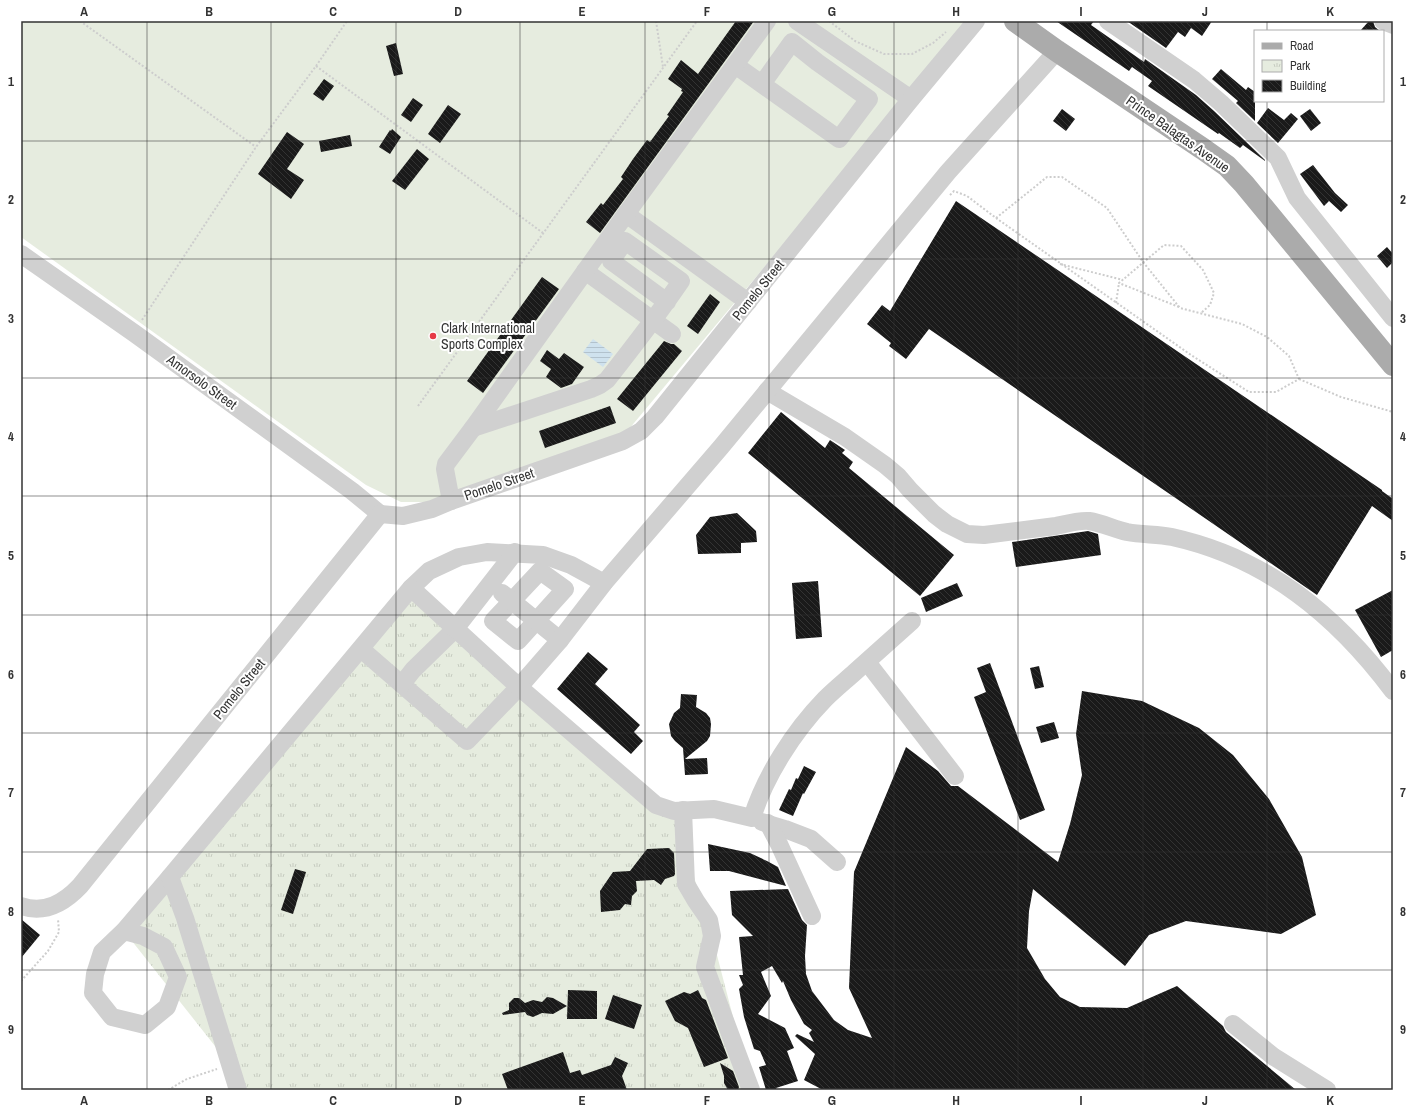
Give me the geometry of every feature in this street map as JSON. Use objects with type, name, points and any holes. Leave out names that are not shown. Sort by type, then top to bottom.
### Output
[{"type":"main road","name":"Prince Balagtas Avenue","points":[[1015,21],[1057,51],[1197,144],[1227,166],[1256,197],[1393,365]]},
{"type":"street","points":[[451,501],[445,466],[767,21]]},
{"type":"street","points":[[797,21],[911,99]]},
{"type":"street","name":"Pomelo Street","points":[[54,906],[71,895],[80,886],[380,514],[403,516],[432,508],[623,441],[641,431],[655,417],[911,99],[976,21]]},
{"type":"street","points":[[1108,21],[1194,80],[1221,103],[1278,158],[1297,198],[1393,318]]},
{"type":"street","points":[[1383,21],[1393,25]]},
{"type":"street","points":[[735,65],[839,139],[869,99],[817,62],[792,42],[762,84]]},
{"type":"street","points":[[361,649],[467,741],[560,640],[604,583],[721,447],[948,172],[1057,51]]},
{"type":"street","points":[[626,214],[748,302]]},
{"type":"street","name":"Amorsolo Street","points":[[21,254],[134,333],[352,491],[380,514]]},
{"type":"street","points":[[585,271],[672,334]]},
{"type":"street","points":[[473,428],[600,385],[607,380],[667,302]]},
{"type":"street","points":[[767,391],[858,445],[898,476],[934,514],[947,524],[967,534],[984,535],[1088,521],[1128,532],[1154,534],[1172,538],[1219,551],[1247,562],[1302,596],[1320,611],[1375,667],[1393,691]]},
{"type":"street","points":[[124,931],[143,936],[164,947],[178,977],[167,1006],[145,1025],[112,1018],[93,993],[95,974],[102,952],[124,931],[411,588],[429,571],[459,557],[487,552],[515,552],[543,555],[571,565],[604,583]]},
{"type":"street","points":[[402,684],[413,670],[455,629],[515,552]]},
{"type":"street","points":[[540,571],[565,589],[518,641],[493,621],[511,600],[540,571]]},
{"type":"street","points":[[491,584],[560,640]]},
{"type":"street","points":[[411,588],[519,686],[656,805],[674,811],[714,809],[760,821],[811,839],[837,862]]},
{"type":"street","points":[[812,916],[779,844],[760,821],[757,802],[782,755],[800,728],[825,699],[912,621]]},
{"type":"street","points":[[867,662],[955,776]]},
{"type":"street","points":[[683,810],[686,884],[709,920],[712,936],[705,967],[751,1090]]},
{"type":"street","points":[[170,877],[185,918],[238,1090]]},
{"type":"street","points":[[21,906],[40,909],[54,906]]},
{"type":"street","points":[[1233,1024],[1274,1057],[1327,1090]]},
{"type":"path","points":[[80,21],[256,147]]},
{"type":"path","points":[[134,333],[256,147],[348,21]]},
{"type":"path","points":[[656,21],[663,68]]},
{"type":"path","points":[[418,406],[697,21]]},
{"type":"path","points":[[829,21],[855,41],[884,54],[912,54],[933,43],[947,31]]},
{"type":"path","points":[[316,66],[544,232]]},
{"type":"path","points":[[996,218],[1047,177],[1062,177],[1107,208],[1143,262],[1180,308]]},
{"type":"path","points":[[949,196],[954,191],[967,196],[1116,303],[1191,355],[1249,392],[1276,392],[1299,379]]},
{"type":"path","points":[[1116,303],[1119,283],[1164,245],[1181,246],[1203,270],[1214,294],[1210,305],[1201,313]]},
{"type":"path","points":[[1059,263],[1123,280]]},
{"type":"path","points":[[1119,283],[1180,308],[1242,324],[1267,337],[1289,356],[1299,379],[1341,397],[1393,412]]},
{"type":"path","points":[[21,982],[48,951],[59,932],[54,906]]},
{"type":"path","points":[[168,1090],[188,1079],[230,1065]]},
{"type":"green space","name":"Clark International Sports Complex","points":[[21,21],[970,21],[624,435],[428,502],[401,502],[366,485],[21,237]]},
{"type":"green space","points":[[411,588],[674,811],[712,936],[752,1090],[238,1090],[230,1065],[124,931]]},
{"type":"water","points":[[593,339],[613,354],[603,367],[583,352]]},
{"type":"building","points":[[736,21],[754,21],[600,233],[586,222],[601,203],[603,205],[623,179],[621,177],[633,159],[647,140],[650,142],[669,116],[667,115],[683,92],[681,91],[682,89],[668,79],[681,60],[698,74]]},
{"type":"building","points":[[1056,21],[1094,21],[1091,25],[1144,62],[1145,59],[1196,95],[1265,161],[1243,145],[1240,148],[1219,133],[1218,134],[1148,86],[1152,81],[1132,67],[1129,71]]},
{"type":"building","points":[[1127,21],[1212,21],[1202,36],[1191,28],[1185,37],[1178,32],[1166,48]]},
{"type":"building","points":[[1369,21],[1373,21],[1375,27],[1379,30],[1361,30]]},
{"type":"building","points":[[396,43],[403,74],[394,76],[386,46]]},
{"type":"building","points":[[1221,69],[1246,90],[1248,87],[1254,91],[1255,121],[1236,103],[1238,101],[1212,79]]},
{"type":"building","points":[[324,79],[334,86],[323,101],[313,94]]},
{"type":"building","points":[[413,98],[423,105],[411,122],[401,115]]},
{"type":"building","points":[[448,105],[461,114],[440,143],[428,134]]},
{"type":"building","points":[[1268,108],[1284,120],[1291,113],[1298,119],[1278,143],[1257,123]]},
{"type":"building","points":[[1062,109],[1075,119],[1066,131],[1053,121]]},
{"type":"building","points":[[1310,109],[1321,123],[1311,131],[1300,116]]},
{"type":"building","points":[[392,129],[401,137],[390,154],[379,147]]},
{"type":"building","points":[[287,132],[304,144],[287,169],[304,180],[291,199],[258,174]]},
{"type":"building","points":[[350,135],[352,146],[321,152],[319,141]]},
{"type":"building","points":[[417,149],[429,159],[405,190],[392,181]]},
{"type":"building","points":[[1313,165],[1335,193],[1348,205],[1341,212],[1329,201],[1324,206],[1300,174]]},
{"type":"building","points":[[956,201],[1382,490],[1393,499],[1393,521],[1372,506],[1317,595],[929,329],[906,359],[889,346],[891,343],[867,324],[882,305],[890,311]]},
{"type":"building","points":[[1387,247],[1393,254],[1393,262],[1387,268],[1377,256]]},
{"type":"building","points":[[542,277],[559,289],[483,393],[467,381]]},
{"type":"building","points":[[710,294],[720,302],[698,334],[687,326]]},
{"type":"building","points":[[664,341],[674,344],[682,351],[633,411],[617,399]]},
{"type":"building","points":[[547,350],[559,359],[564,353],[584,367],[572,384],[561,388],[546,377],[551,369],[540,361]]},
{"type":"building","points":[[610,406],[616,423],[545,448],[539,431]]},
{"type":"building","points":[[781,412],[825,448],[830,440],[845,450],[842,453],[853,462],[849,468],[954,555],[920,596],[748,453]]},
{"type":"building","points":[[737,513],[756,531],[757,542],[741,543],[741,553],[698,554],[696,535],[710,517]]},
{"type":"building","points":[[1088,531],[1098,534],[1101,555],[1016,567],[1012,542]]},
{"type":"building","points":[[818,581],[822,637],[796,639],[792,583]]},
{"type":"building","points":[[957,583],[963,596],[926,612],[921,598]]},
{"type":"building","points":[[1393,590],[1393,650],[1381,657],[1355,610]]},
{"type":"building","points":[[588,652],[608,669],[595,684],[640,725],[634,732],[643,741],[631,754],[557,689]]},
{"type":"building","points":[[990,663],[1045,810],[1020,820],[974,697],[986,692],[977,668]]},
{"type":"building","points":[[1039,666],[1044,687],[1035,689],[1030,668]]},
{"type":"building","points":[[1082,691],[1142,701],[1199,728],[1233,755],[1269,799],[1302,857],[1316,915],[1281,934],[1186,921],[1149,935],[1125,966],[1033,889],[1029,911],[1027,948],[1045,979],[1060,997],[1080,1007],[1127,1008],[1177,986],[1223,1026],[1226,1032],[1296,1090],[823,1090],[804,1080],[815,1054],[795,1036],[797,1034],[814,1042],[809,1033],[812,1030],[804,1024],[783,981],[782,983],[772,966],[761,972],[771,996],[758,1014],[785,1028],[794,1048],[787,1051],[798,1081],[776,1088],[777,1090],[766,1090],[759,1067],[766,1065],[760,1051],[754,1049],[744,1017],[739,989],[743,985],[739,975],[743,975],[739,937],[753,936],[732,915],[730,891],[788,889],[802,920],[807,925],[805,956],[806,974],[812,991],[834,1020],[848,1030],[872,1038],[849,988],[854,872],[906,747],[938,771],[951,786],[958,786],[1058,862],[1070,824],[1082,775],[1076,734]]},
{"type":"building","points":[[681,694],[697,695],[696,707],[706,713],[710,718],[710,736],[707,741],[685,759],[707,758],[708,774],[685,775],[683,748],[671,736],[669,724],[674,713],[680,708]]},
{"type":"building","points":[[1054,722],[1059,738],[1041,743],[1036,727]]},
{"type":"building","points":[[804,766],[816,772],[804,794],[803,793],[793,816],[779,810],[789,789],[791,790],[796,778],[798,779]]},
{"type":"building","points":[[708,844],[750,853],[767,861],[778,867],[786,886],[729,871],[710,871]]},
{"type":"building","points":[[669,848],[674,853],[674,876],[665,879],[661,885],[654,880],[636,881],[637,891],[632,896],[631,905],[625,904],[620,910],[601,912],[600,891],[613,872],[630,871],[647,849]]},
{"type":"building","points":[[295,869],[306,872],[293,914],[281,910]]},
{"type":"building","points":[[21,919],[40,935],[21,958]]},
{"type":"building","points":[[568,990],[597,991],[597,1019],[567,1019]]},
{"type":"building","points":[[698,990],[702,998],[706,1000],[728,1058],[704,1067],[688,1028],[675,1021],[665,1001],[684,992],[690,994]]},
{"type":"building","points":[[613,995],[642,1005],[634,1029],[605,1019]]},
{"type":"building","points":[[547,997],[553,998],[567,1006],[553,1014],[542,1013],[533,1017],[527,1015],[525,1012],[503,1015],[502,1013],[509,1010],[509,1003],[514,998],[519,998],[525,1003],[533,1000],[542,1002]]},
{"type":"building","points":[[563,1052],[570,1073],[580,1070],[582,1075],[611,1065],[615,1057],[628,1063],[622,1076],[627,1090],[508,1090],[502,1074]]},
{"type":"building","points":[[720,1063],[733,1071],[739,1087],[738,1090],[728,1090],[724,1083],[724,1076]]},
{"type":"place","name":"Clark International Sports Complex","points":[[433,336]]}]
